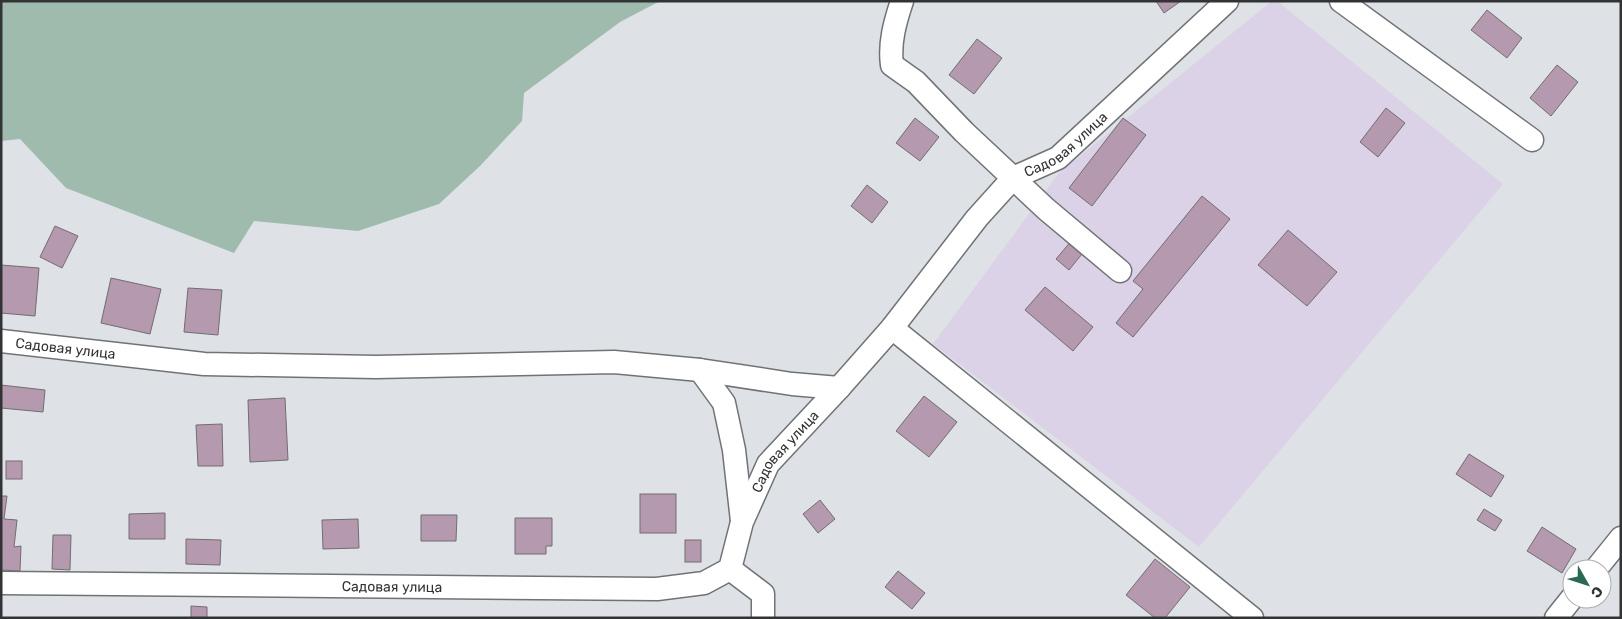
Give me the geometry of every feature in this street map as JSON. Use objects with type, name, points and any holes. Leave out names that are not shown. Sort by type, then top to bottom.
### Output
[{"type":"street","points":[[902,1],[896,19],[890,50],[892,65],[916,82],[964,132],[1046,209],[1120,271]]},
{"type":"street","name":"Садовая улица","points":[[1,583],[657,589],[704,583],[730,569],[742,522],[768,464],[892,328],[977,218],[1013,178],[1058,158],[1226,1]]},
{"type":"street","points":[[1340,1],[1532,140]]},
{"type":"street","points":[[892,328],[1252,618]]},
{"type":"street","name":"Садовая улица","points":[[1,341],[204,364],[376,367],[614,362],[700,370],[792,384],[839,388]]},
{"type":"street","name":"Садовая улица","points":[[700,370],[724,403],[734,450],[742,522]]},
{"type":"street","points":[[1604,559],[1621,538]]},
{"type":"street","points":[[730,569],[763,594],[763,618]]},
{"type":"shaded area","points":[[1272,1],[1277,1],[1503,184],[1199,547],[933,344],[1059,173]]},
{"type":"green space","points":[[1,1],[660,1],[620,22],[524,93],[522,121],[480,166],[439,204],[358,231],[254,221],[234,253],[66,188],[20,139],[1,141]]},
{"type":"building","points":[[1156,1],[1181,1],[1164,13]]},
{"type":"building","points":[[1487,10],[1522,38],[1507,58],[1471,30]]},
{"type":"building","points":[[977,39],[1002,58],[974,94],[949,75]]},
{"type":"building","points":[[1557,65],[1578,82],[1551,116],[1530,98]]},
{"type":"building","points":[[1386,108],[1405,123],[1378,157],[1360,142]]},
{"type":"building","points":[[915,118],[939,137],[920,161],[896,143]]},
{"type":"building","points":[[1123,118],[1146,135],[1092,206],[1069,188]]},
{"type":"building","points":[[867,185],[888,202],[872,223],[851,206]]},
{"type":"building","points":[[1202,196],[1230,219],[1133,337],[1116,323],[1143,289],[1133,281]]},
{"type":"building","points":[[55,226],[78,236],[62,268],[40,257]]},
{"type":"building","points":[[1288,230],[1337,272],[1307,306],[1258,265]]},
{"type":"building","points":[[1078,233],[1091,243],[1069,270],[1056,259]]},
{"type":"building","points":[[1,265],[39,268],[35,316],[1,313]]},
{"type":"building","points":[[111,278],[161,289],[150,334],[101,323]]},
{"type":"building","points":[[1045,287],[1093,327],[1073,351],[1025,310]]},
{"type":"building","points":[[188,288],[222,290],[218,335],[184,332]]},
{"type":"building","points":[[1,385],[45,390],[43,412],[1,408]]},
{"type":"building","points":[[924,396],[957,422],[929,457],[896,431]]},
{"type":"building","points":[[285,398],[288,460],[250,462],[248,400]]},
{"type":"building","points":[[222,424],[223,466],[198,466],[196,425]]},
{"type":"building","points":[[1469,454],[1504,476],[1491,497],[1456,474]]},
{"type":"building","points":[[6,461],[22,461],[22,479],[6,479]]},
{"type":"building","points":[[640,494],[676,494],[676,533],[640,533]]},
{"type":"building","points":[[1,496],[7,496],[4,519],[17,520],[14,547],[21,546],[20,571],[1,570]]},
{"type":"building","points":[[820,500],[835,519],[818,533],[803,514]]},
{"type":"building","points":[[1484,509],[1502,520],[1495,531],[1477,520]]},
{"type":"building","points":[[165,513],[165,539],[129,539],[129,514]]},
{"type":"building","points":[[421,515],[457,515],[456,541],[421,541]]},
{"type":"building","points":[[515,518],[552,518],[552,546],[546,546],[546,554],[515,554]]},
{"type":"building","points":[[358,519],[359,548],[323,549],[322,520]]},
{"type":"building","points":[[1542,527],[1576,549],[1570,559],[1562,559],[1562,573],[1527,551]]},
{"type":"building","points":[[53,535],[71,535],[70,570],[52,569]]},
{"type":"building","points":[[186,539],[221,540],[220,565],[186,564]]},
{"type":"building","points":[[685,540],[701,540],[701,562],[685,562]]},
{"type":"building","points":[[1155,559],[1190,587],[1165,618],[1155,618],[1126,595]]},
{"type":"building","points":[[898,571],[925,593],[912,609],[885,587]]},
{"type":"building","points":[[191,606],[207,607],[207,618],[191,618]]}]
